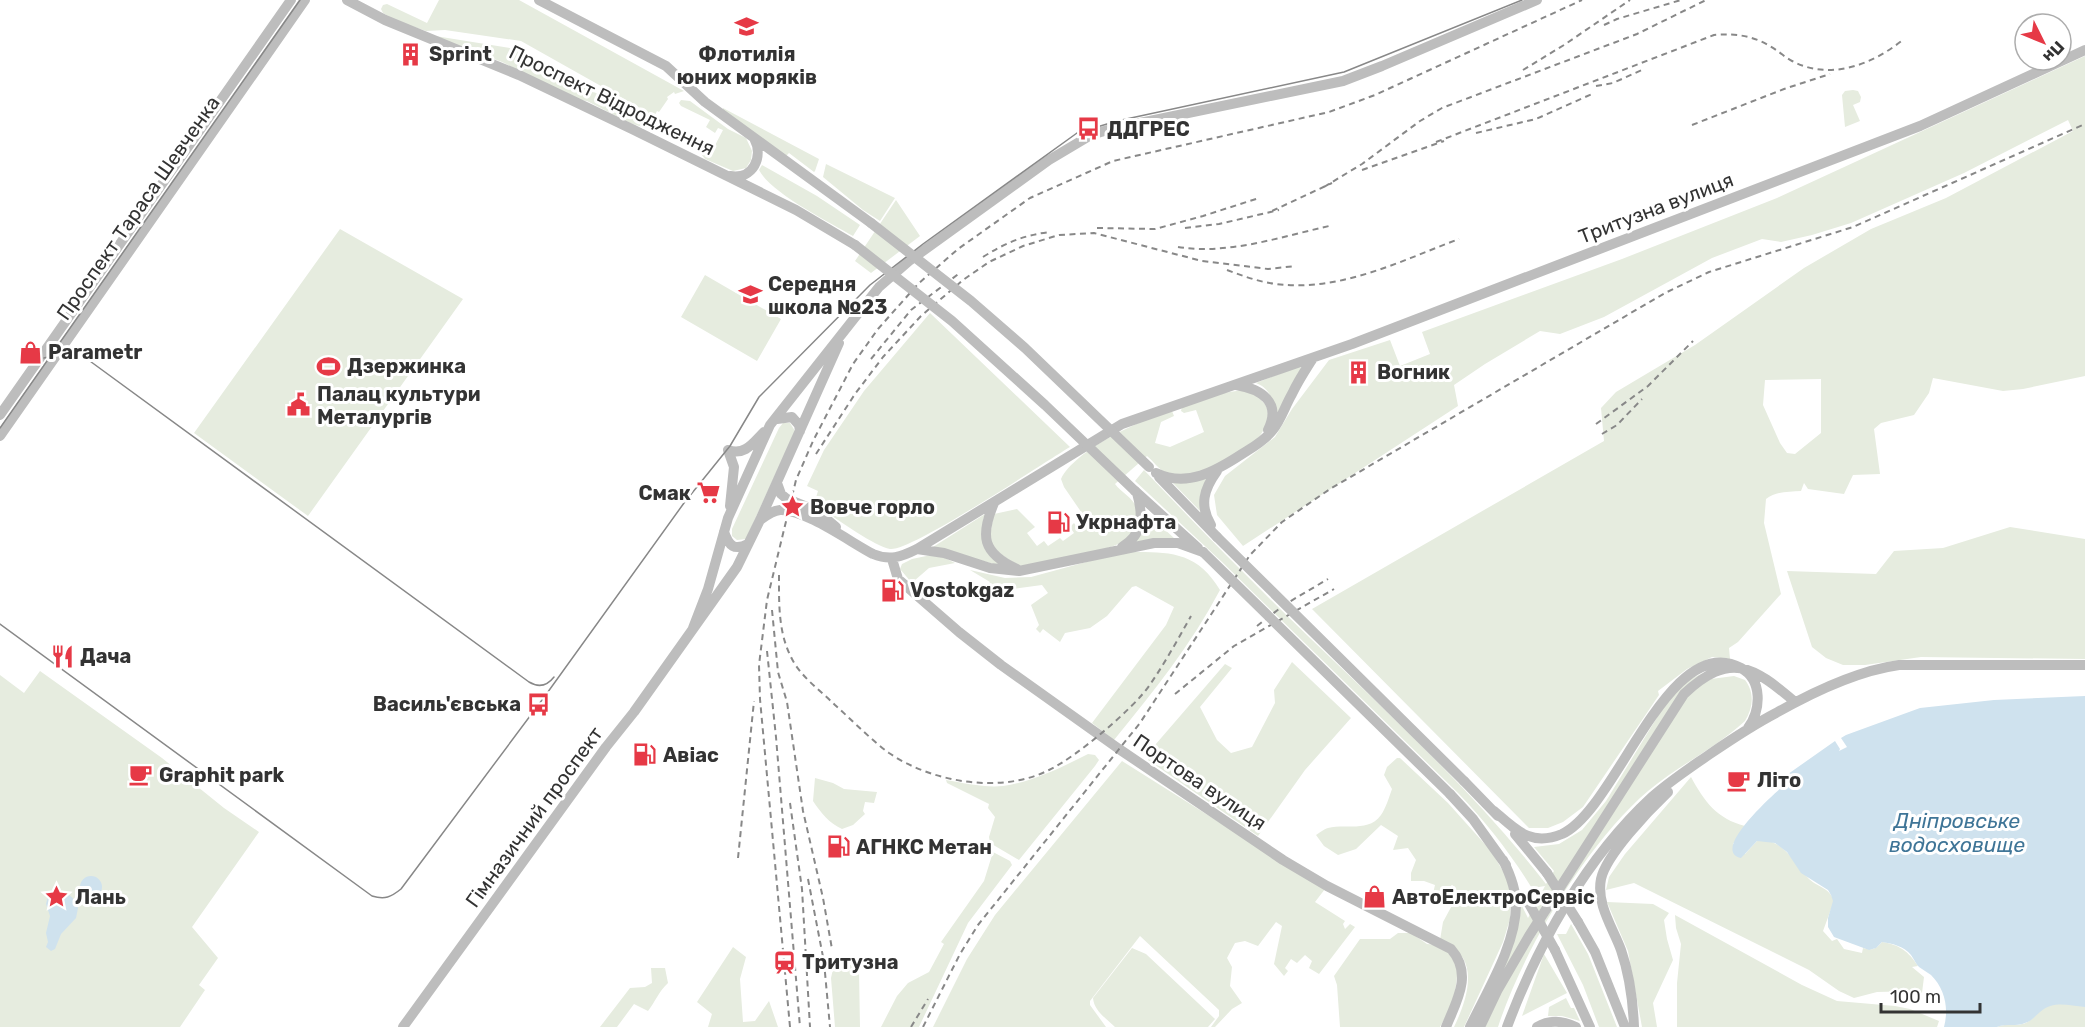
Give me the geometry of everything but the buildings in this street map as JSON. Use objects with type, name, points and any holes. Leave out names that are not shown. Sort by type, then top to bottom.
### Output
[{"type":"main road","name":"Проспект Тараса Шевченка","points":[[0,414],[291,0]]},
{"type":"main road","name":"Проспект Тараса Шевченка","points":[[0,436],[306,0]]},
{"type":"main road","name":"Проспект Відродження","points":[[347,0],[385,20],[519,75],[796,210],[855,245],[952,321],[1203,552],[1450,794],[1473,819],[1503,860]]},
{"type":"main road","name":"Проспект Відродження","points":[[539,0],[666,66],[705,102],[871,223],[971,301],[1025,348],[1153,470],[1301,622],[1494,811]]},
{"type":"main road","points":[[728,518],[734,467],[728,450],[741,452],[746,450],[773,422],[879,287],[909,261],[1049,160],[1091,135],[1111,129],[1343,81],[1537,0]]},
{"type":"main road","name":"Тритузна вулиця","points":[[892,559],[917,549],[1122,424],[1313,358],[1920,126],[2085,50]]},
{"type":"main road","points":[[726,175],[742,176],[754,167],[759,153],[754,138]]},
{"type":"main road","name":"Гімназичний проспект","points":[[403,1027],[722,589],[760,520],[843,334]]},
{"type":"main road","points":[[1153,470],[1174,479],[1185,480],[1217,470],[1257,445],[1273,429],[1313,358]]},
{"type":"main road","points":[[1233,385],[1253,388],[1260,392],[1269,402],[1273,412],[1271,424],[1257,445]]},
{"type":"main road","points":[[773,422],[792,417],[799,425],[800,431]]},
{"type":"main road","points":[[728,518],[773,422]]},
{"type":"main road","points":[[1217,470],[1207,484],[1204,496],[1204,508],[1217,537]]},
{"type":"main road","points":[[777,483],[781,494],[817,512],[857,546]]},
{"type":"main road","points":[[1119,549],[1132,540],[1142,521],[1142,510],[1136,492]]},
{"type":"main road","points":[[994,503],[986,521],[985,537],[989,547],[999,559],[1020,571]]},
{"type":"main road","points":[[760,520],[770,512],[787,510],[818,522],[882,558],[892,559]]},
{"type":"main road","name":"Гімназичний проспект","points":[[693,628],[708,589],[728,518]]},
{"type":"main road","points":[[724,532],[733,548],[737,549],[748,544]]},
{"type":"main road","points":[[917,549],[944,554],[990,568],[1020,571],[1119,549],[1169,542],[1203,552]]},
{"type":"main road","name":"Портова вулиця","points":[[892,559],[895,573],[902,584],[993,659],[1077,719],[1283,860],[1327,886],[1451,949],[1457,956],[1462,973],[1457,999],[1446,1027]]},
{"type":"main road","points":[[1494,811],[1523,836],[1548,838],[1576,825],[1590,811],[1659,706],[1673,688],[1694,670],[1720,663],[1752,670],[1795,702]]},
{"type":"main road","points":[[1507,1027],[1539,950],[1606,847],[1652,796],[1748,728],[1795,702],[1860,674],[1889,667],[2085,665]]},
{"type":"main road","points":[[1480,1027],[1529,936],[1684,694],[1710,673],[1726,668],[1741,668],[1755,682],[1758,692],[1756,712],[1748,728]]},
{"type":"main road","points":[[1634,1027],[1622,951],[1602,901],[1601,878],[1614,854],[1657,802],[1711,754]]},
{"type":"main road","points":[[1494,811],[1547,873],[1578,922],[1595,952],[1619,1007],[1625,1027]]},
{"type":"main road","points":[[1503,860],[1555,950],[1590,1027]]},
{"type":"main road","points":[[1470,1027],[1501,961],[1513,927],[1515,893],[1503,860]]},
{"type":"main road","points":[[1537,1027],[1544,1023],[1558,1021],[1576,1027]]},
{"type":"shaded area","points":[[439,0],[519,0],[684,91],[675,94],[674,92],[667,97],[668,99],[659,112],[657,111],[655,115],[657,116],[651,125],[642,127],[587,101],[574,99],[502,62],[429,35],[516,49],[636,115],[640,108],[521,41],[445,30],[426,31],[396,21],[383,13],[381,9],[387,4],[427,23]]},
{"type":"shaded area","points":[[2085,56],[2085,376],[2003,391],[1933,378],[1929,393],[1914,415],[1881,423],[1874,429],[1880,474],[1853,475],[1844,494],[1808,489],[1804,483],[1801,491],[1778,493],[1766,499],[1764,523],[1781,594],[1738,642],[1729,648],[1730,659],[1712,657],[1687,669],[1658,691],[1659,695],[1583,807],[1563,822],[1548,828],[1529,828],[1312,609],[1604,441],[1601,408],[1616,392],[1695,345],[1804,268],[1871,229],[1946,198],[2073,131],[2068,120],[1964,173],[1851,223],[1781,242],[1762,239],[1712,258],[1604,317],[1560,334],[1540,331],[1454,385],[1458,406],[1243,546],[1217,515],[1214,495],[1225,476],[1275,437],[1292,409],[1329,360],[1390,340],[1400,366],[1430,354],[1422,332],[1622,259],[1777,198],[2050,72],[2073,72],[2073,62]],"holes":[[[1821,379],[1821,433],[1795,454],[1787,453],[1780,443],[1763,405],[1765,380]]]},
{"type":"shaded area","points":[[1845,91],[1858,91],[1861,97],[1860,102],[1853,105],[1860,121],[1845,127],[1842,95]]},
{"type":"shaded area","points":[[681,100],[690,101],[728,129],[746,138],[752,151],[751,160],[746,168],[733,171],[705,159],[697,149],[710,155],[723,130],[718,128],[715,133],[706,127],[710,120],[681,106],[679,103]]},
{"type":"shaded area","points":[[723,108],[819,159],[815,171],[789,153],[786,156]]},
{"type":"shaded area","points":[[826,164],[895,198],[880,221],[823,177]]},
{"type":"shaded area","points":[[762,165],[817,196],[860,225],[853,236],[775,188],[759,170]]},
{"type":"shaded area","points":[[896,200],[920,236],[871,273],[855,261]]},
{"type":"shaded area","name":"Дзержинка","points":[[340,229],[463,299],[308,516],[194,433]]},
{"type":"shaded area","points":[[705,275],[781,319],[757,361],[681,317]]},
{"type":"shaded area","points":[[930,313],[1070,447],[923,537],[890,549],[863,536],[814,504],[818,491],[807,486],[824,450],[864,391]]},
{"type":"shaded area","points":[[1300,366],[1276,419],[1269,393],[1256,383]]},
{"type":"shaded area","points":[[1243,390],[1258,398],[1268,410],[1263,431],[1257,439],[1234,455],[1187,476],[1164,472],[1147,456],[1115,484],[1133,501],[1138,512],[1136,526],[1125,540],[1092,552],[1022,566],[999,553],[995,548],[991,538],[994,514],[1017,509],[1035,527],[1027,533],[1037,546],[1044,541],[1048,546],[1060,538],[1063,541],[1074,533],[1070,527],[1074,523],[1079,530],[1088,522],[1061,479],[1080,457],[1094,447],[1127,428],[1172,411],[1174,416],[1161,422],[1155,443],[1170,447],[1204,432],[1196,410],[1184,413],[1181,411],[1182,407],[1223,393]]},
{"type":"shaded area","points":[[783,423],[790,423],[795,431],[746,539],[737,540],[732,536],[732,529]]},
{"type":"shaded area","points":[[1144,470],[1247,576],[1462,787],[1546,884],[1554,871],[1534,847],[1559,844],[1582,830],[1606,801],[1664,706],[1684,682],[1703,673],[1684,688],[1492,994],[1520,902],[1528,918],[1545,886],[1539,887],[1536,895],[1500,842],[1458,793],[1222,562],[1135,481]]},
{"type":"shaded area","points":[[1210,476],[1202,513],[1172,482]]},
{"type":"shaded area","points":[[1147,513],[1175,539],[1136,542]]},
{"type":"shaded area","points":[[985,514],[983,520],[1001,566],[933,547]]},
{"type":"shaded area","points":[[2010,527],[2085,539],[2085,659],[1921,657],[1865,665],[1843,665],[1826,658],[1812,647],[1787,571],[1876,574],[1894,551],[1943,548]]},
{"type":"shaded area","points":[[1123,552],[1166,553],[1190,560],[1211,577],[1220,590],[1184,649],[1114,740],[1092,723],[1166,625],[1174,607],[1136,586],[1132,587],[1107,616],[1090,628],[1065,633],[1060,642],[1043,629],[1040,633],[1036,629],[1039,625],[1031,605],[1048,593],[1042,585],[1013,589],[987,587],[990,582],[970,570],[1005,578],[1031,577]]},
{"type":"shaded area","points":[[931,555],[943,557],[955,563],[929,568],[911,582],[900,569],[902,564],[912,559]]},
{"type":"shaded area","points":[[1292,662],[1351,718],[1305,770],[1258,836],[1148,760],[1149,752],[1225,664],[1232,668],[1200,707],[1217,740],[1231,753],[1252,747],[1275,703],[1274,690]]},
{"type":"shaded area","points":[[40,671],[162,758],[224,808],[259,832],[192,927],[218,958],[199,985],[205,990],[180,1027],[0,1027],[0,675],[24,693]]},
{"type":"shaded area","points":[[1734,676],[1745,680],[1752,695],[1750,711],[1745,721],[1722,740],[1648,791],[1602,839],[1580,868],[1540,932],[1523,965],[1498,1027],[1485,1027],[1507,980],[1690,691],[1711,679]]},
{"type":"shaded area","points":[[1088,754],[1095,755],[1099,760],[1019,860],[990,843],[989,837],[995,817],[988,808],[989,804],[947,783],[946,780],[989,786],[1014,784],[1047,773]]},
{"type":"shaded area","points":[[1400,758],[1448,803],[1491,851],[1507,878],[1511,899],[1510,919],[1503,942],[1464,1027],[1454,1027],[1468,984],[1466,966],[1461,955],[1440,940],[1443,922],[1456,898],[1455,887],[1452,885],[1431,902],[1435,885],[1424,881],[1411,881],[1411,873],[1416,860],[1408,848],[1393,850],[1398,836],[1381,825],[1356,849],[1338,855],[1324,846],[1316,835],[1328,828],[1363,826],[1376,821],[1392,789],[1384,775],[1387,767]]},
{"type":"shaded area","points":[[1122,761],[1325,889],[1315,902],[1345,921],[1343,924],[1345,929],[1350,924],[1355,927],[1319,974],[1309,968],[1312,961],[1305,955],[1297,963],[1291,959],[1285,968],[1288,971],[1284,976],[1274,964],[1282,926],[1276,922],[1258,946],[1245,941],[1235,943],[1227,958],[1232,967],[1230,986],[1242,1003],[1232,1009],[1215,1027],[1211,1027],[1219,1016],[1219,1010],[1140,936],[1090,1001],[1090,1005],[1106,1027],[933,1027],[967,959],[995,915]]},
{"type":"shaded area","points":[[1691,777],[1712,808],[1727,819],[1745,826],[1733,844],[1745,854],[1757,841],[1774,843],[1787,852],[1809,879],[1827,890],[1834,901],[1823,931],[1832,941],[1837,939],[1844,949],[1862,953],[1863,948],[1874,949],[1882,942],[1899,947],[1911,956],[1918,966],[1912,967],[1924,977],[1922,993],[1918,991],[1877,992],[1854,998],[1839,991],[1809,970],[1634,883],[1606,890],[1609,877],[1625,854]]},
{"type":"shaded area","points":[[815,778],[844,789],[877,792],[874,803],[865,802],[863,811],[865,814],[853,825],[842,829],[833,824],[813,801]]},
{"type":"shaded area","points":[[993,852],[1010,861],[1012,865],[968,923],[919,1027],[881,1027],[897,996],[908,983],[929,972],[944,944],[941,942],[984,881]]},
{"type":"shaded area","points":[[1607,902],[1653,904],[1669,913],[1664,920],[1673,960],[1653,1003],[1657,1027],[1642,1027],[1628,951]]},
{"type":"shaded area","points":[[1675,915],[1802,985],[1837,1001],[1910,1009],[1939,1021],[1937,1027],[1677,1027],[1677,983],[1681,944]]},
{"type":"shaded area","points":[[1571,924],[1588,954],[1617,1027],[1599,1027],[1583,985],[1557,934],[1566,934]]},
{"type":"shaded area","points":[[1398,933],[1411,933],[1427,944],[1439,945],[1450,953],[1458,968],[1454,1001],[1440,1027],[1340,1027],[1337,985],[1334,976],[1360,939],[1390,939]]},
{"type":"shaded area","points":[[733,947],[746,957],[740,979],[743,1022],[755,1021],[769,1001],[778,1027],[708,1027],[712,1014],[697,1002]]},
{"type":"shaded area","points":[[1132,948],[1146,954],[1215,1019],[1208,1027],[1115,1027],[1101,1014],[1093,998]]},
{"type":"shaded area","points":[[1544,954],[1567,993],[1522,1016]]},
{"type":"shaded area","points":[[839,958],[859,970],[860,1027],[835,1027],[831,978],[835,960]]},
{"type":"shaded area","points":[[651,968],[665,968],[668,983],[648,1011],[634,1004],[617,1027],[600,1027],[630,988],[645,987],[652,983]]},
{"type":"shaded area","points":[[2048,996],[2085,1001],[2085,1027],[1997,1027],[2028,1022],[2036,1015]]},
{"type":"shaded area","points":[[1566,998],[1580,1021],[1562,1016],[1548,1016],[1549,1007]]},
{"type":"water","name":"Дніпровське водосховище","points":[[2085,696],[2085,1007],[2051,1006],[2045,1008],[2030,1021],[2018,1025],[1944,1027],[1946,1006],[1940,986],[1931,975],[1919,967],[1905,949],[1882,942],[1876,948],[1869,950],[1834,937],[1828,927],[1833,901],[1828,890],[1801,873],[1787,852],[1775,843],[1757,841],[1741,858],[1733,853],[1733,845],[1738,835],[1756,812],[1782,787],[1781,779],[1835,741],[1839,751],[1847,747],[1841,738],[1846,735],[1920,708],[1994,700]]},
{"type":"water","points":[[91,876],[99,879],[102,887],[99,895],[91,898],[83,895],[80,887],[83,879]]},
{"type":"water","points":[[56,890],[70,896],[78,908],[76,918],[61,934],[55,949],[51,951],[46,947],[50,916],[46,904],[49,892]]},
{"type":"tram line","points":[[0,428],[300,0]]},
{"type":"tram line","points":[[0,624],[372,896],[381,898],[391,896],[401,889],[545,696],[684,503],[730,446],[759,397],[870,285],[1077,133],[1117,121],[1344,72],[1522,0]]},
{"type":"tram line","points":[[44,358],[64,353],[83,356],[529,682],[543,685],[554,677]]},
{"type":"railway","points":[[790,1027],[760,699],[759,665],[767,600],[796,480],[813,441],[853,364],[878,329],[918,284],[958,249],[1030,198],[1113,161],[1329,112],[1375,95],[1582,0]]},
{"type":"railway","points":[[1523,70],[1630,0]]},
{"type":"railway","points":[[1604,25],[1681,0]]},
{"type":"railway","points":[[1324,187],[1362,164],[1420,121],[1442,108],[1637,34],[1706,0]]},
{"type":"railway","points":[[1436,142],[1714,35],[1738,35],[1754,39],[1769,45],[1792,61],[1821,70],[1836,70],[1865,63],[1904,39]]},
{"type":"railway","points":[[1596,86],[1613,83],[1644,69]]},
{"type":"railway","points":[[1692,125],[1784,89],[1830,74]]},
{"type":"railway","points":[[1476,133],[1536,119],[1592,94]]},
{"type":"railway","points":[[923,1027],[960,954],[978,925],[1140,723],[1250,555],[1282,522],[1330,489],[1665,293],[1709,272],[1853,227],[2085,124]]},
{"type":"railway","points":[[1362,170],[1444,141]]},
{"type":"railway","points":[[1272,211],[1332,183]]},
{"type":"railway","points":[[1097,228],[1155,229],[1259,198]]},
{"type":"railway","points":[[1185,228],[1219,224],[1279,210]]},
{"type":"railway","points":[[1178,247],[1197,249],[1235,247],[1329,226]]},
{"type":"railway","points":[[983,257],[1015,240],[1050,232]]},
{"type":"railway","points":[[816,454],[855,394],[883,357],[921,316],[963,280],[989,262],[1023,246],[1059,235],[1094,233],[1202,261],[1268,269],[1296,266]]},
{"type":"railway","points":[[1227,270],[1276,284],[1324,283],[1370,273],[1459,239]]},
{"type":"railway","points":[[871,359],[911,310],[961,272]]},
{"type":"railway","points":[[1596,424],[1648,386],[1693,341]]},
{"type":"railway","points":[[1602,434],[1617,425],[1642,399]]},
{"type":"railway","points":[[779,575],[780,618],[784,639],[792,659],[806,678],[889,753],[926,772],[968,782],[1010,782],[1030,777],[1060,764],[1088,744],[1141,696],[1160,669],[1191,616]]},
{"type":"railway","points":[[1257,626],[1284,605],[1328,579]]},
{"type":"railway","points":[[1175,694],[1234,646],[1334,589]]},
{"type":"railway","points":[[772,610],[778,672],[787,702],[803,811],[832,949]]},
{"type":"railway","points":[[767,651],[800,1027]]},
{"type":"railway","points":[[738,858],[754,701]]},
{"type":"railway","points":[[790,803],[802,889],[810,1027]]},
{"type":"railway","points":[[808,879],[824,962],[830,1027]]},
{"type":"railway","points":[[911,1027],[928,999]]},
{"type":"place","name":"Флотилія юних моряків","points":[[747,26]]},
{"type":"place","name":"Sprint","points":[[411,54]]},
{"type":"place","name":"ДДГРЕС","points":[[1089,129]]},
{"type":"place","name":"Середня школа №23","points":[[750,295]]},
{"type":"place","name":"Parametr","points":[[30,352]]},
{"type":"place","name":"Дзержинка","points":[[329,366]]},
{"type":"place","name":"Вогник","points":[[1359,372]]},
{"type":"place","name":"Палац культури Металургів","points":[[299,405]]},
{"type":"place","name":"Смак","points":[[709,493]]},
{"type":"place","name":"Вовче горло","points":[[792,507]]},
{"type":"place","name":"Укрнафта","points":[[1058,522]]},
{"type":"place","name":"Vostokgaz","points":[[892,590]]},
{"type":"place","name":"Дача","points":[[62,656]]},
{"type":"place","name":"Василь'євська","points":[[539,704]]},
{"type":"place","name":"Авіас","points":[[645,755]]},
{"type":"place","name":"Graphit park","points":[[141,775]]},
{"type":"place","name":"Літо","points":[[1739,780]]},
{"type":"place","name":"АГНКС Метан","points":[[838,847]]},
{"type":"place","name":"Лань","points":[[57,897]]},
{"type":"place","name":"АвтоЕлектроСервіс","points":[[1374,897]]},
{"type":"place","name":"Тритузна","points":[[784,962]]}]
